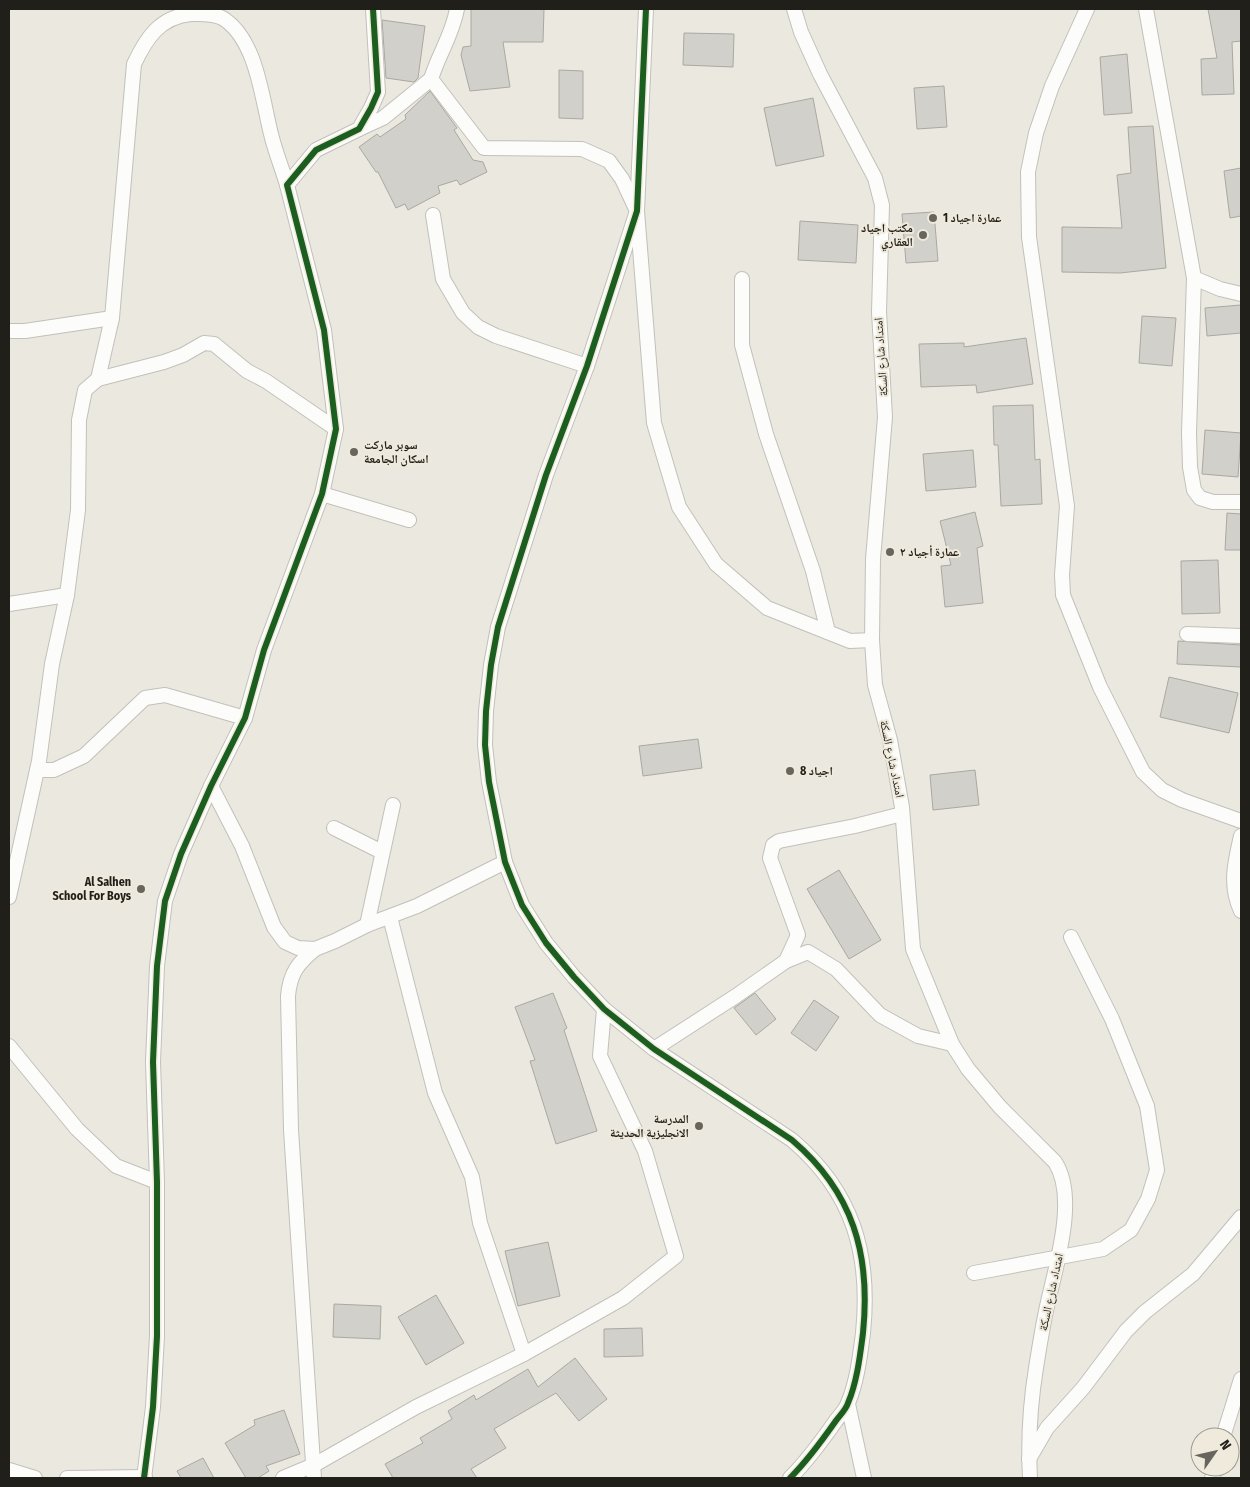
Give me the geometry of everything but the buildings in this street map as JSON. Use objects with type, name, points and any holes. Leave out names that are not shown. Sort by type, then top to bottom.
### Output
[{"type":"street","points":[[358,129],[378,92],[373,9]]},
{"type":"street","points":[[287,185],[316,150],[383,118],[431,79],[438,56],[453,30],[457,9]]},
{"type":"street","points":[[646,9],[638,211],[654,423],[679,507],[716,564],[767,608],[850,641],[872,640]]},
{"type":"street","name":"امتداد شارع السكة","points":[[794,9],[801,32],[820,74],[874,178],[882,205],[879,312],[885,417],[873,559],[872,640],[875,685],[890,740],[902,814],[913,949],[952,1044],[968,1070],[1000,1107],[1049,1155],[1060,1170],[1065,1188],[1060,1258],[1046,1310],[1029,1417],[1030,1478]]},
{"type":"street","points":[[1087,9],[1052,86],[1036,133],[1028,172],[1029,237],[1067,506],[1062,575],[1064,595],[1100,687],[1143,772],[1169,794],[1241,821]]},
{"type":"street","points":[[1146,9],[1194,278],[1189,433],[1190,467],[1194,490],[1200,498],[1214,502],[1241,502]]},
{"type":"street","points":[[68,1478],[144,1478],[153,1407],[157,1336],[157,1182],[154,1062],[157,966],[165,901],[181,854],[211,786],[245,718],[264,650],[322,494],[336,429],[324,330],[287,185],[271,135],[261,86],[243,39],[224,19],[204,13],[184,15],[154,29],[134,64],[112,318],[98,379]]},
{"type":"street","points":[[431,79],[484,148],[582,149],[609,161],[622,179],[638,211],[587,366],[540,494],[498,626],[491,665],[485,745],[489,782],[505,862],[522,905],[546,943],[604,1009],[654,1048],[792,1140],[821,1168],[841,1196],[855,1227],[864,1276],[865,1315],[861,1353],[848,1404],[808,1460],[790,1478]]},
{"type":"street","points":[[433,215],[443,279],[463,313],[478,327],[496,336],[587,366]]},
{"type":"street","points":[[742,278],[742,345],[766,434],[812,571],[828,632]]},
{"type":"street","points":[[1194,278],[1220,289],[1241,294]]},
{"type":"street","points":[[9,331],[25,331],[112,318]]},
{"type":"street","points":[[9,897],[37,770],[52,664],[67,595],[78,510],[79,420],[85,390],[98,379],[164,362],[183,355],[204,343],[214,344],[247,371],[266,381],[336,429]]},
{"type":"street","points":[[322,494],[409,520]]},
{"type":"street","points":[[9,604],[67,595]]},
{"type":"street","points":[[1187,634],[1241,636]]},
{"type":"street","points":[[37,770],[54,770],[84,756],[145,698],[164,695],[245,718]]},
{"type":"street","points":[[211,786],[242,846],[274,927],[286,942],[298,948],[315,948]]},
{"type":"street","points":[[367,925],[393,805]]},
{"type":"street","points":[[786,960],[798,935],[783,889],[775,874],[770,858],[773,845],[779,841],[855,826],[902,814]]},
{"type":"street","points":[[334,828],[382,852]]},
{"type":"street","points":[[1241,836],[1233,877],[1241,911]]},
{"type":"street","points":[[314,1471],[291,1130],[288,996],[290,978],[298,962],[315,948],[417,906],[505,862]]},
{"type":"street","points":[[390,917],[435,1093],[472,1177],[480,1223],[524,1354]]},
{"type":"street","points":[[974,1273],[1104,1249],[1131,1230],[1148,1199],[1157,1170],[1147,1106],[1112,1019],[1071,937]]},
{"type":"street","points":[[654,1048],[736,996],[786,960],[808,952],[836,969],[880,1015],[918,1036],[952,1044]]},
{"type":"street","points":[[283,1478],[314,1471],[416,1407],[524,1354],[623,1298],[676,1256],[645,1151],[600,1056],[604,1009]]},
{"type":"street","points":[[9,1046],[83,1136],[116,1166],[157,1182]]},
{"type":"street","points":[[1029,1460],[1047,1428],[1083,1388],[1126,1331],[1145,1312],[1193,1274],[1241,1217]]},
{"type":"street","points":[[1226,1427],[1241,1379]]},
{"type":"street","points":[[848,1404],[864,1478]]},
{"type":"street","points":[[9,1470],[35,1478]]},
{"type":"cycle path","points":[[144,1478],[153,1407],[157,1336],[157,1182],[153,1062],[157,966],[165,901],[181,854],[211,786],[245,718],[264,650],[322,494],[336,429],[324,330],[287,185],[316,150],[359,129],[371,108],[378,92],[373,9]]},
{"type":"cycle path","points":[[646,9],[637,211],[587,366],[546,475],[498,627],[491,665],[486,711],[485,745],[489,782],[505,862],[522,905],[546,943],[604,1009],[654,1049],[792,1140],[813,1160],[830,1181],[843,1203],[853,1226],[860,1251],[864,1277],[865,1304],[862,1342],[854,1386],[844,1411],[814,1451],[790,1478]]},
{"type":"place","name":"عمارة اجياد 1","points":[[933,218]]},
{"type":"place","name":"مكتب اجياد العقاري","points":[[923,235]]},
{"type":"place","name":"سوبر ماركت اسكان الجامعة","points":[[354,452]]},
{"type":"place","name":"عمارة أجياد ٢","points":[[890,552]]},
{"type":"place","name":"اجياد 8","points":[[790,771]]},
{"type":"place","name":"Al Salhen School For Boys","points":[[141,889]]},
{"type":"place","name":"المدرسة الانجليزية الحديثة","points":[[699,1126]]}]
